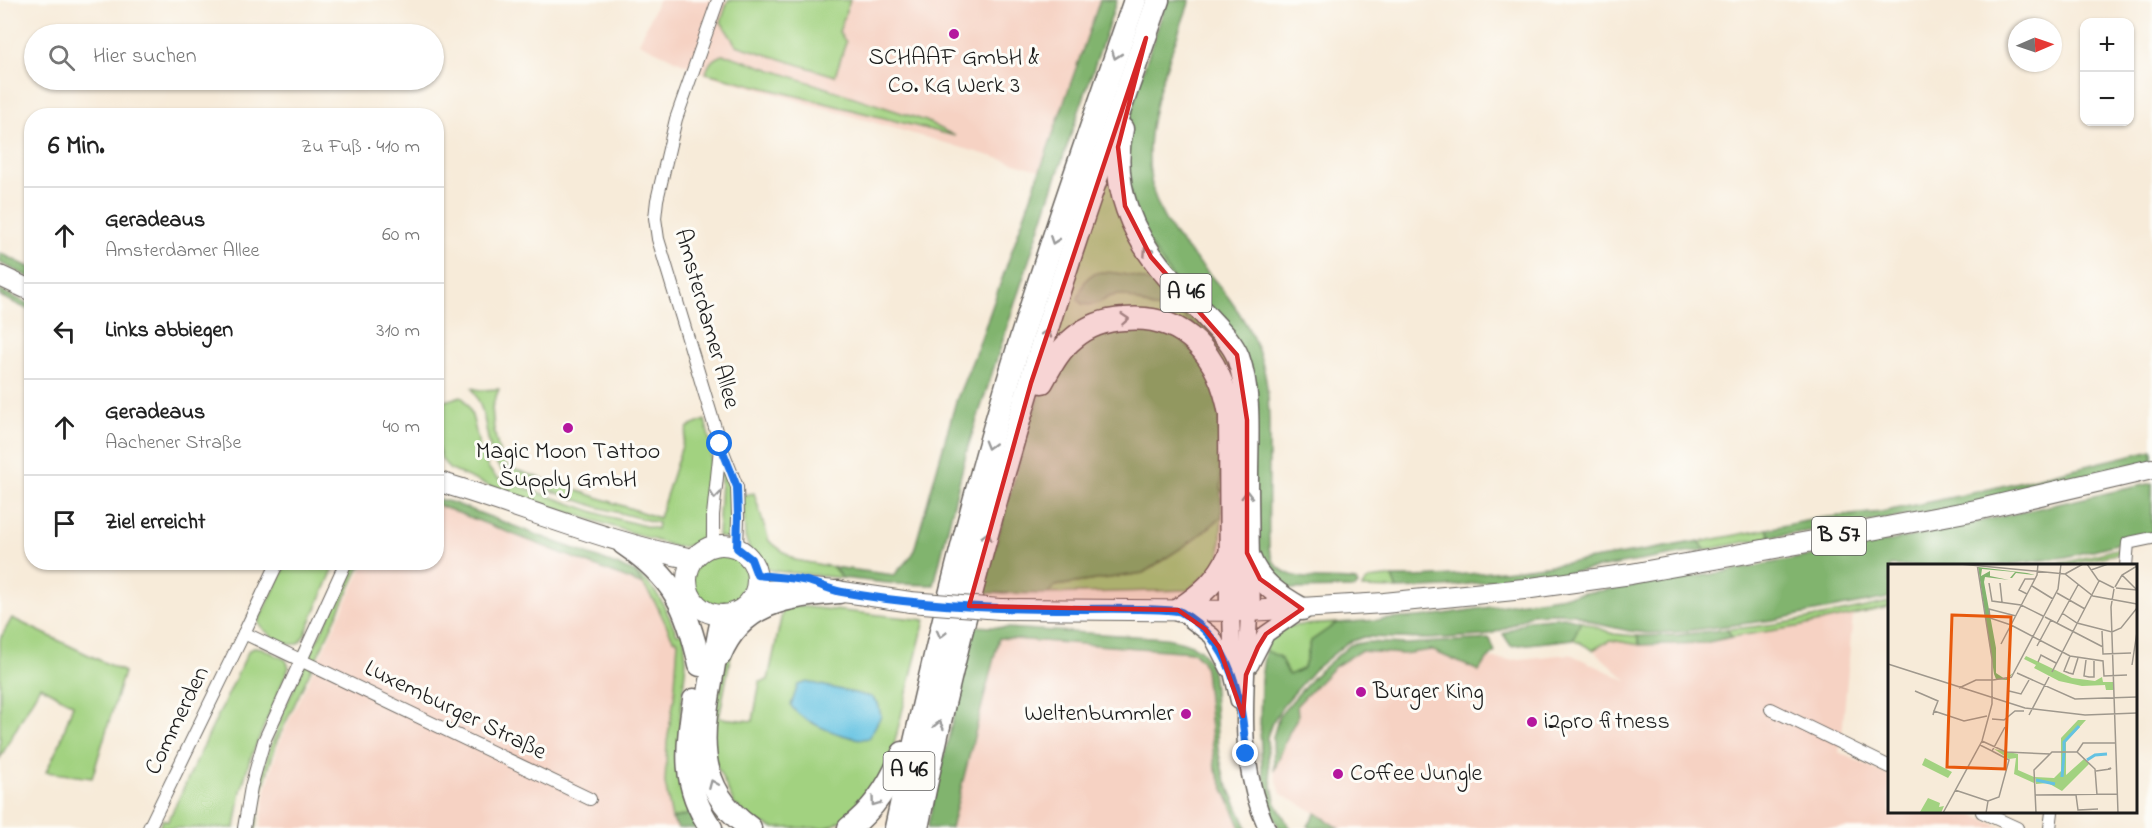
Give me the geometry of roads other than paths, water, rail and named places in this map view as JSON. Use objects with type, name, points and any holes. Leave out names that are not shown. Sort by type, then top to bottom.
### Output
[{"type":"highway","name":"A 46","points":[[896,828],[921,713],[984,465],[1012,369],[1135,0]]},
{"type":"highway","name":"A 46","points":[[917,828],[945,701],[1031,383],[1100,169],[1158,0]]},
{"type":"highway","name":"A 46","points":[[1146,38],[1118,147],[1125,206],[1137,235],[1151,257],[1223,335],[1237,355],[1244,387],[1247,420],[1239,552]]},
{"type":"highway","points":[[1006,470],[1036,393],[1056,357],[1073,339],[1090,327],[1109,320],[1150,318],[1168,322],[1185,333],[1210,358],[1227,395],[1239,552],[1240,611]]},
{"type":"highway","points":[[624,544],[659,571],[669,583],[688,618],[706,667],[704,739],[708,771],[718,795],[727,808],[750,828]]},
{"type":"highway","points":[[1239,552],[1260,579],[1288,602],[1302,609]]},
{"type":"highway","points":[[1178,610],[1211,585],[1239,552]]},
{"type":"highway","points":[[706,667],[727,637],[747,618],[765,606],[791,597],[839,592]]},
{"type":"highway","points":[[711,828],[698,807],[692,789],[688,770],[688,732],[706,667],[716,614]]},
{"type":"highway","points":[[849,828],[862,819],[874,805],[894,774],[921,713]]},
{"type":"main road","points":[[0,276],[24,287]]},
{"type":"main road","name":"B 57","points":[[756,584],[809,582],[839,592],[910,602],[999,609],[1240,611],[1302,609],[1448,597],[1631,574],[1976,510],[2152,470]]},
{"type":"main road","points":[[444,474],[476,493]]},
{"type":"main road","points":[[444,483],[691,564]]},
{"type":"main road","points":[[728,545],[737,548],[751,559],[756,584],[744,608],[735,613],[716,614],[693,600],[688,591],[687,578],[691,564],[700,552],[713,546],[728,545]]},
{"type":"main road","points":[[1239,676],[1266,634],[1302,609]]},
{"type":"main road","points":[[1178,610],[1212,636],[1239,676]]},
{"type":"main road","points":[[1240,611],[1239,676],[1250,779],[1257,806],[1267,828]]},
{"type":"street","name":"Amsterdamer Allee","points":[[718,0],[676,119],[655,218],[658,239],[720,444],[737,487],[737,548]]},
{"type":"street","name":"Amsterdamer Allee","points":[[713,546],[713,515],[720,444]]},
{"type":"street","points":[[2126,564],[2128,543],[2152,538]]},
{"type":"street","name":"Commerden","points":[[149,828],[274,570]]},
{"type":"street","points":[[244,828],[251,787],[264,741],[342,570]]},
{"type":"street","points":[[244,633],[301,660]]},
{"type":"street","name":"Luxemburger Straße","points":[[301,660],[590,799]]},
{"type":"street","points":[[1771,709],[1888,766]]},
{"type":"street","points":[[1984,813],[2017,828]]},
{"type":"street","points":[[2050,828],[2052,813]]},
{"type":"water","points":[[808,682],[871,697],[878,703],[881,716],[869,738],[861,739],[839,734],[814,724],[795,711],[791,705],[798,685]]},
{"type":"place","name":"SCHAAF GmbH & Co. KG Werk 3","points":[[954,34]]},
{"type":"place","name":"Magic Moon Tattoo Supply GmbH","points":[[568,428]]},
{"type":"place","name":"Burger King","points":[[1361,692]]},
{"type":"place","name":"Weltenbummler","points":[[1186,714]]},
{"type":"place","name":"i2pro fitness","points":[[1532,722]]},
{"type":"place","name":"Coffee Jungle","points":[[1338,774]]}]
